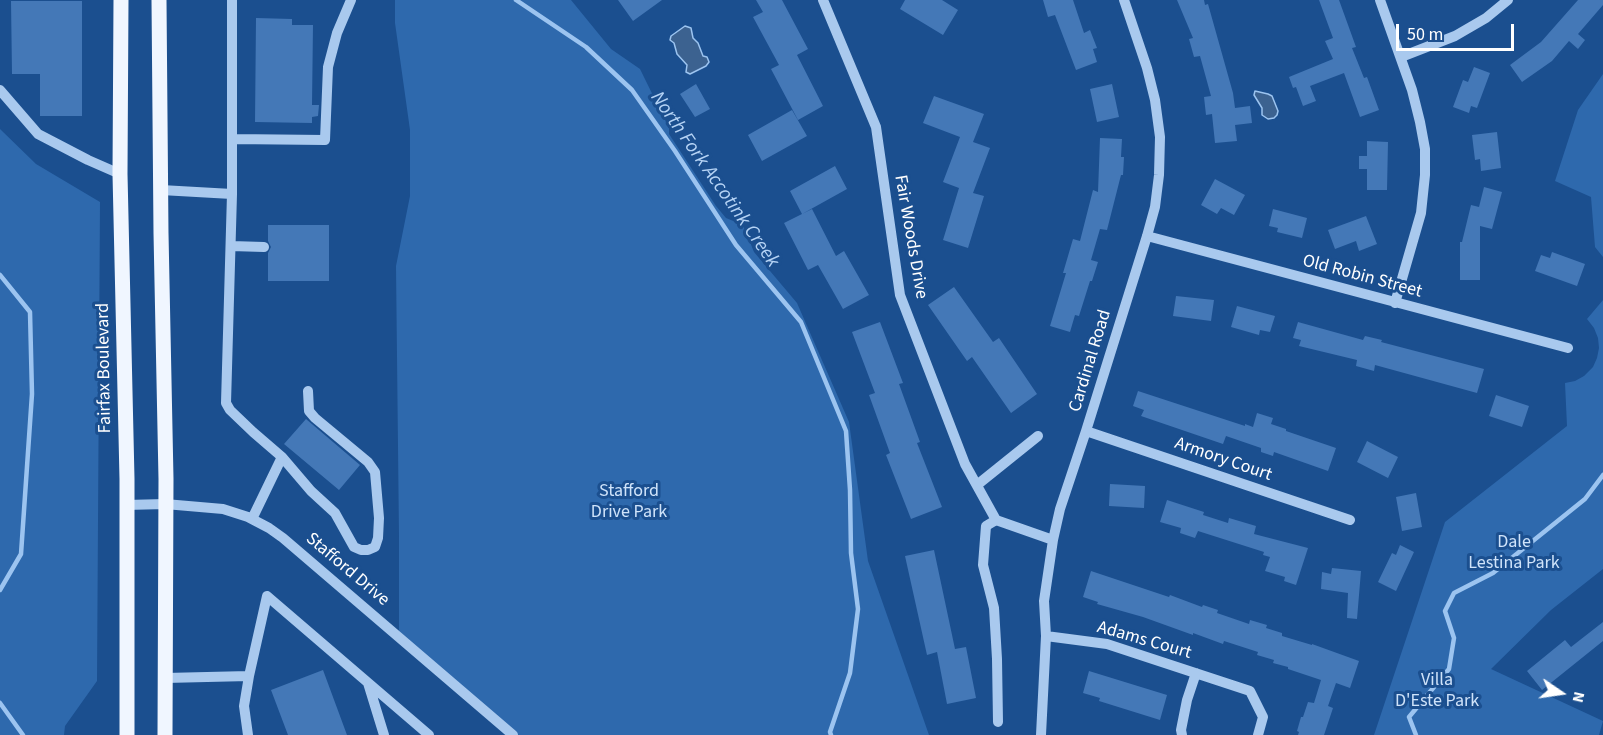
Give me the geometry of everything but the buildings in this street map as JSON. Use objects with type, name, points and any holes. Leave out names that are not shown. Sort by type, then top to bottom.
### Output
[{"type":"main road","name":"Fairfax Boulevard","points":[[121,0],[120,174],[126,505],[127,735]]},
{"type":"main road","points":[[159,0],[165,504],[165,735]]},
{"type":"main road","points":[[159,53],[170,0]]},
{"type":"street","points":[[232,0],[232,194],[226,403],[230,410],[282,457],[311,491],[335,513],[354,547],[368,550],[375,547],[378,538],[379,518],[375,472],[368,462],[309,411],[308,391]]},
{"type":"street","points":[[232,139],[326,140],[328,67],[337,33],[351,0]]},
{"type":"street","name":"Fair Woods Drive","points":[[823,0],[876,127],[900,295],[965,464],[996,520]]},
{"type":"street","name":"Cardinal Road","points":[[1041,735],[1046,636],[1044,601],[1053,540],[1060,509],[1148,236],[1159,175],[1160,136],[1155,100],[1147,68],[1124,0]]},
{"type":"street","points":[[1380,0],[1412,90],[1425,149],[1421,213],[1395,303]]},
{"type":"street","points":[[1401,57],[1455,36],[1486,18],[1508,0]]},
{"type":"street","points":[[0,90],[38,134],[120,174]]},
{"type":"street","points":[[160,190],[232,194]]},
{"type":"street","name":"Old Robin Street","points":[[1148,236],[1568,348]]},
{"type":"street","points":[[231,246],[264,247]]},
{"type":"street","name":"Armory Court","points":[[1086,431],[1350,520]]},
{"type":"street","points":[[977,486],[1038,436]]},
{"type":"street","points":[[252,519],[282,457]]},
{"type":"street","name":"Stafford Drive","points":[[126,505],[165,504],[223,509],[252,519],[269,528],[513,735]]},
{"type":"street","points":[[998,722],[994,608],[982,565],[986,526],[996,520],[1053,540]]},
{"type":"street","points":[[248,735],[244,706],[267,596],[429,735]]},
{"type":"street","name":"Adams Court","points":[[1046,636],[1107,644],[1250,691],[1263,717],[1258,735]]},
{"type":"street","name":"Adams Court","points":[[1182,735],[1180,730],[1196,673]]},
{"type":"street","points":[[165,678],[249,676]]},
{"type":"street","points":[[368,683],[384,735]]},
{"type":"green space","name":"Stafford Drive Park","points":[[395,0],[571,0],[611,49],[640,69],[669,128],[669,134],[716,206],[726,218],[743,225],[754,252],[797,303],[849,422],[868,561],[929,735],[514,735],[399,637],[396,266],[410,196],[410,130],[395,23]]},
{"type":"green space","points":[[1603,74],[1603,257],[1595,247],[1591,197],[1555,181],[1578,110]]},
{"type":"green space","points":[[0,129],[36,164],[100,202],[97,681],[65,726],[64,735],[0,735]]},
{"type":"green space","name":"Dale Lestina Park","points":[[1603,300],[1603,569],[1551,610],[1491,669],[1603,721],[1599,735],[1374,735],[1445,522],[1567,426],[1565,383],[1584,376],[1593,367],[1599,348],[1598,338],[1587,319]]},
{"type":"shaded area","points":[[685,26],[691,28],[693,38],[709,62],[690,74],[686,72],[687,65],[677,54],[674,43],[670,40],[671,36]]},
{"type":"shaded area","points":[[1255,91],[1272,96],[1278,111],[1274,118],[1268,119],[1262,115],[1262,108],[1254,95]]},
{"type":"waterway","name":"North Fork Accotink Creek","points":[[516,0],[586,47],[632,90],[736,245],[801,322],[846,431],[851,553],[858,609],[850,673],[830,732],[831,735]]},
{"type":"waterway","points":[[0,275],[30,312],[32,394],[21,554],[0,590]]},
{"type":"waterway","points":[[1416,735],[1409,717],[1449,669],[1454,638],[1445,611],[1454,593],[1493,573],[1585,499],[1603,475]]},
{"type":"waterway","points":[[0,703],[23,735]]},
{"type":"park label","name":"Villa D'Este Park","points":[[1437,691]]}]
